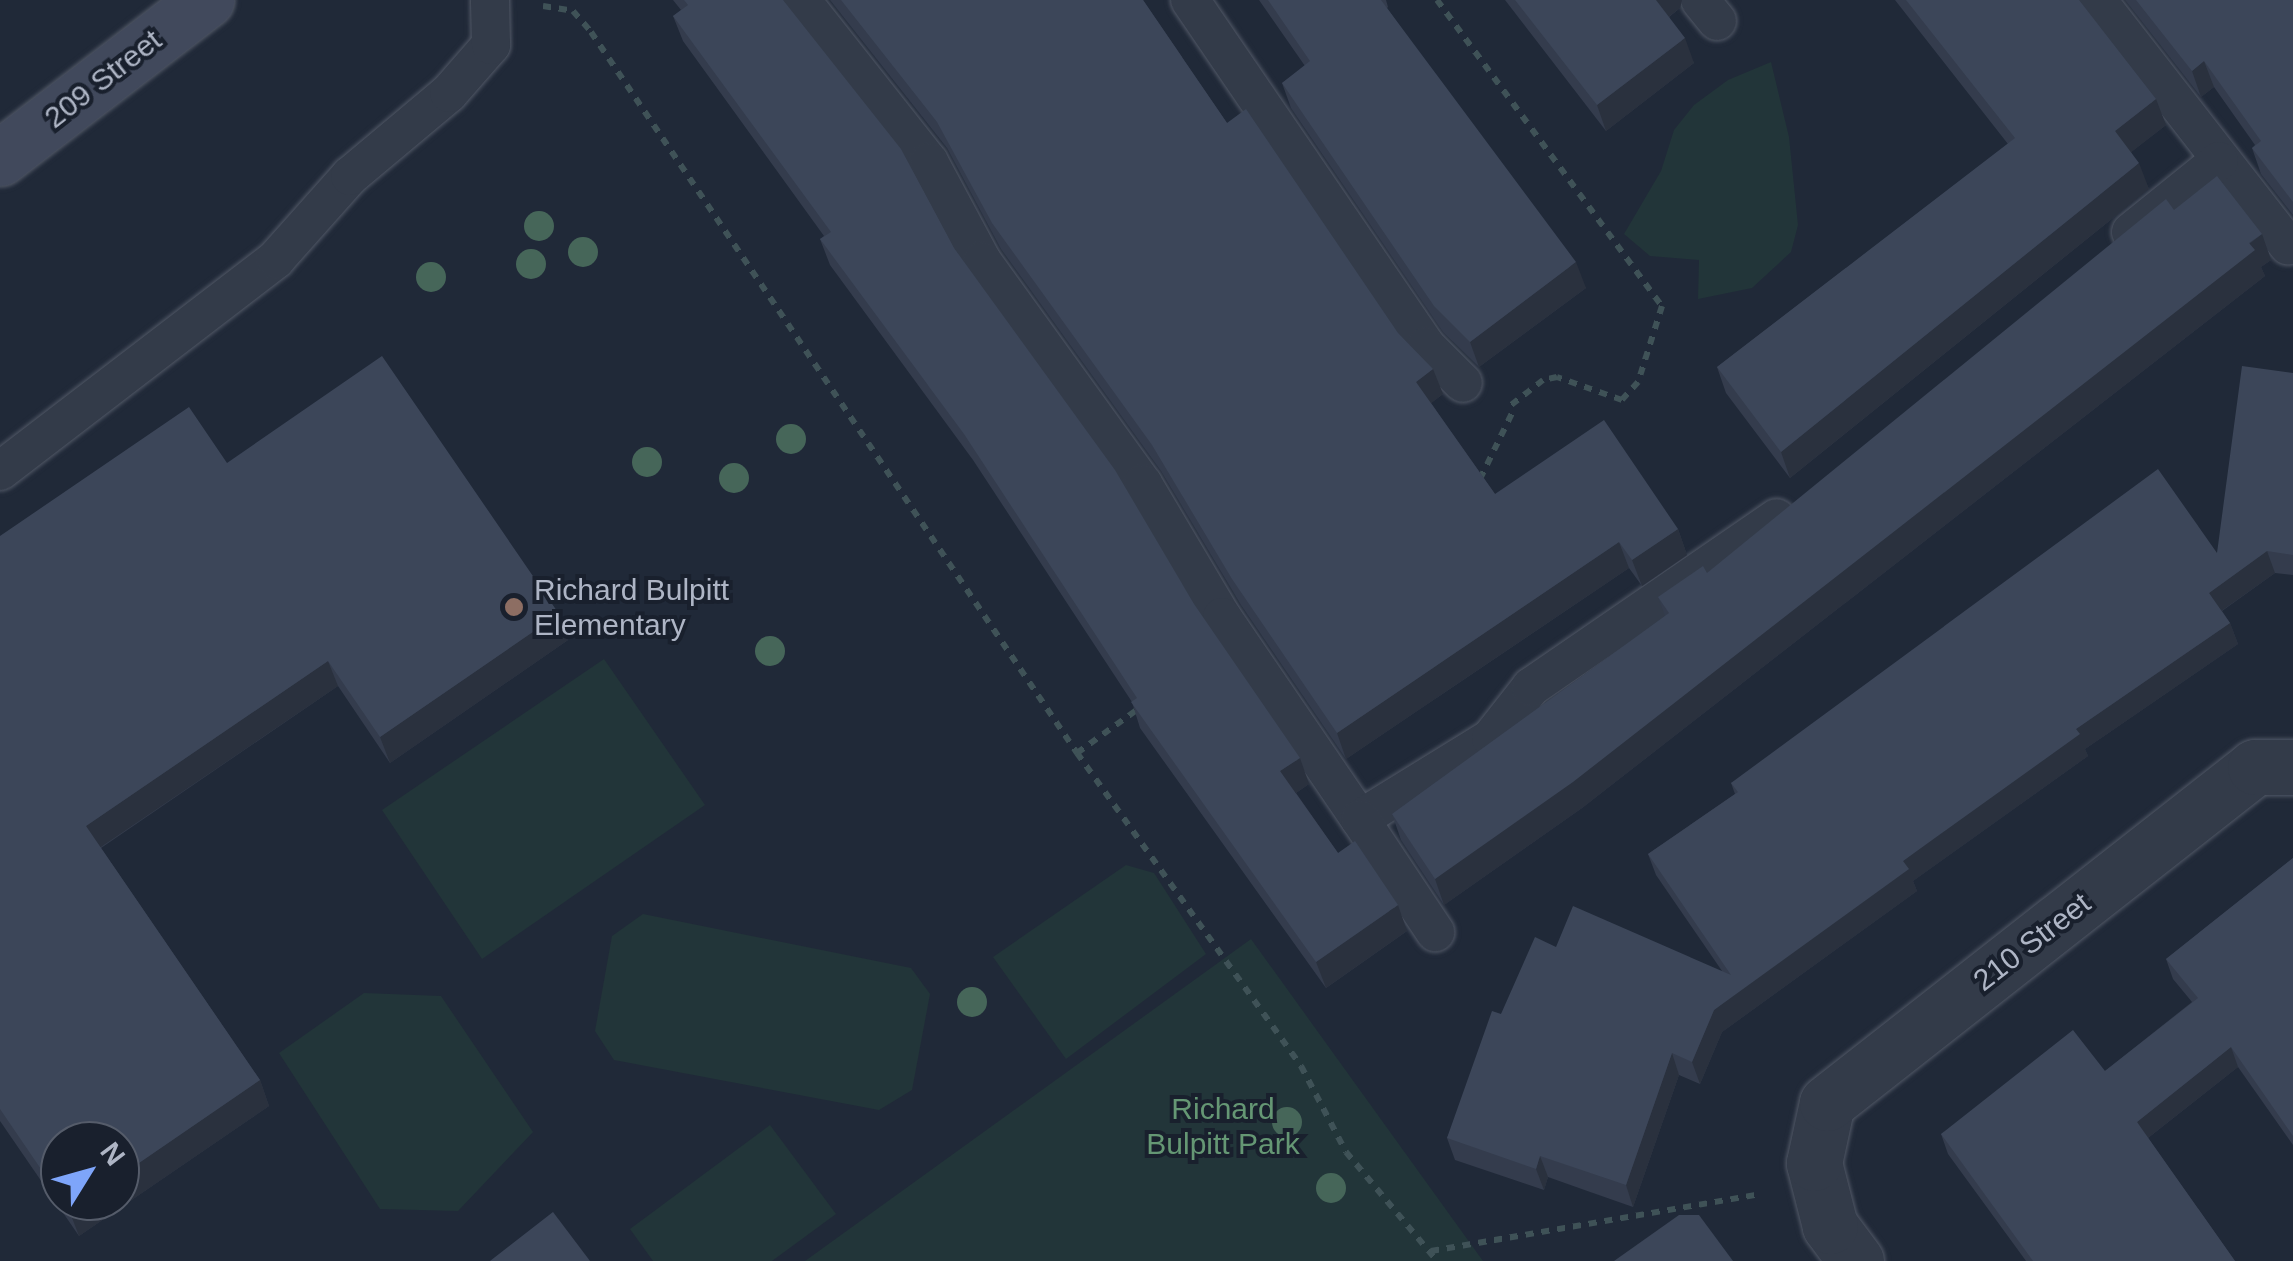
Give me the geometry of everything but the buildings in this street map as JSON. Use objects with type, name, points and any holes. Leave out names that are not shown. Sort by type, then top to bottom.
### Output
[{"type":"street","name":"209 Street","points":[[0,158],[206,0]]},
{"type":"street","name":"210 Street","points":[[1815,1168],[1826,1104],[2255,768],[2293,767]]},
{"type":"street","points":[[1815,1168],[1830,1226],[1856,1261]]},
{"type":"lane","points":[[0,472],[276,259],[350,176],[449,92],[491,45],[490,0]]},
{"type":"lane","points":[[801,0],[929,162],[982,260],[1143,484],[1222,617],[1434,932]]},
{"type":"lane","points":[[1190,0],[1426,346],[1464,383]]},
{"type":"lane","points":[[2097,0],[2288,245]]},
{"type":"lane","points":[[2096,260],[2219,161]]},
{"type":"lane","points":[[1360,819],[1491,738],[1532,686],[1744,544],[1806,495]]},
{"type":"path","points":[[1436,0],[1662,306],[1638,382],[1622,400],[1589,383],[1558,378],[1532,387],[1514,409],[1478,483]]},
{"type":"path","points":[[532,5],[573,12],[591,32],[1077,753],[1301,1066],[1346,1152],[1437,1261]]},
{"type":"path","points":[[1464,383],[1514,409]]},
{"type":"path","points":[[1077,753],[1141,708]]},
{"type":"path","points":[[1430,1251],[1788,1190],[1815,1168]]},
{"type":"green space","points":[[1771,62],[1789,137],[1798,225],[1791,252],[1752,288],[1698,299],[1699,260],[1650,256],[1624,234],[1661,171],[1674,130],[1694,105],[1728,80]]},
{"type":"green space","points":[[604,659],[705,805],[482,959],[382,810]]},
{"type":"green space","points":[[1126,865],[1154,873],[1206,954],[1066,1059],[993,957]]},
{"type":"green space","points":[[643,914],[911,968],[930,994],[912,1090],[879,1110],[614,1060],[595,1031],[612,936]]},
{"type":"green space","name":"Richard Bulpitt Park","points":[[1251,939],[1483,1261],[805,1261],[1222,960]]},
{"type":"green space","points":[[364,993],[441,996],[533,1132],[458,1211],[380,1209],[279,1053]]},
{"type":"green space","points":[[770,1125],[836,1214],[772,1261],[653,1261],[630,1229]]},
{"type":"place","name":"Richard Bulpitt Elementary","points":[[514,607]]}]
